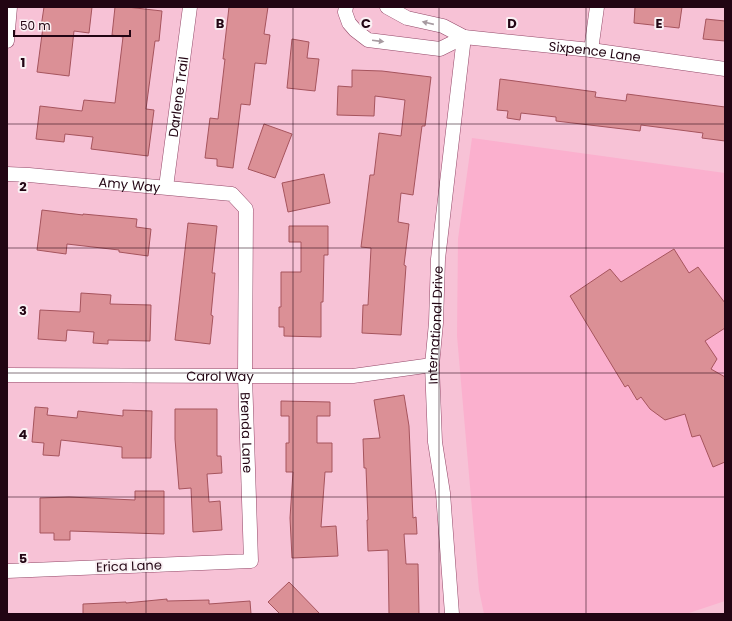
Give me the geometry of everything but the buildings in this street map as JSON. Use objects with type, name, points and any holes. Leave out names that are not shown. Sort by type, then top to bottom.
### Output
[{"type":"street","points":[[7,41],[10,7]]},
{"type":"street","name":"Darlene Trail","points":[[166,187],[190,7]]},
{"type":"street","points":[[346,7],[344,12],[349,23],[355,30],[368,40],[440,49],[464,37]]},
{"type":"street","points":[[387,7],[407,18],[443,26],[464,37]]},
{"type":"street","points":[[591,50],[596,7]]},
{"type":"street","name":"Sixpence Lane","points":[[464,37],[591,50],[725,69]]},
{"type":"street","name":"International Drive","points":[[452,614],[443,493],[435,442],[432,365],[436,322],[438,259],[464,37]]},
{"type":"street","name":"Amy Way","points":[[7,174],[232,194],[246,209]]},
{"type":"street","name":"Brenda Lane","points":[[246,209],[244,376],[251,561]]},
{"type":"street","name":"Carol Way","points":[[7,375],[353,376],[432,365]]},
{"type":"street","name":"Erica Lane","points":[[7,571],[251,561]]},
{"type":"shaded area","points":[[472,138],[725,173],[725,601],[686,614],[484,614],[479,590],[457,336],[458,239]]}]
